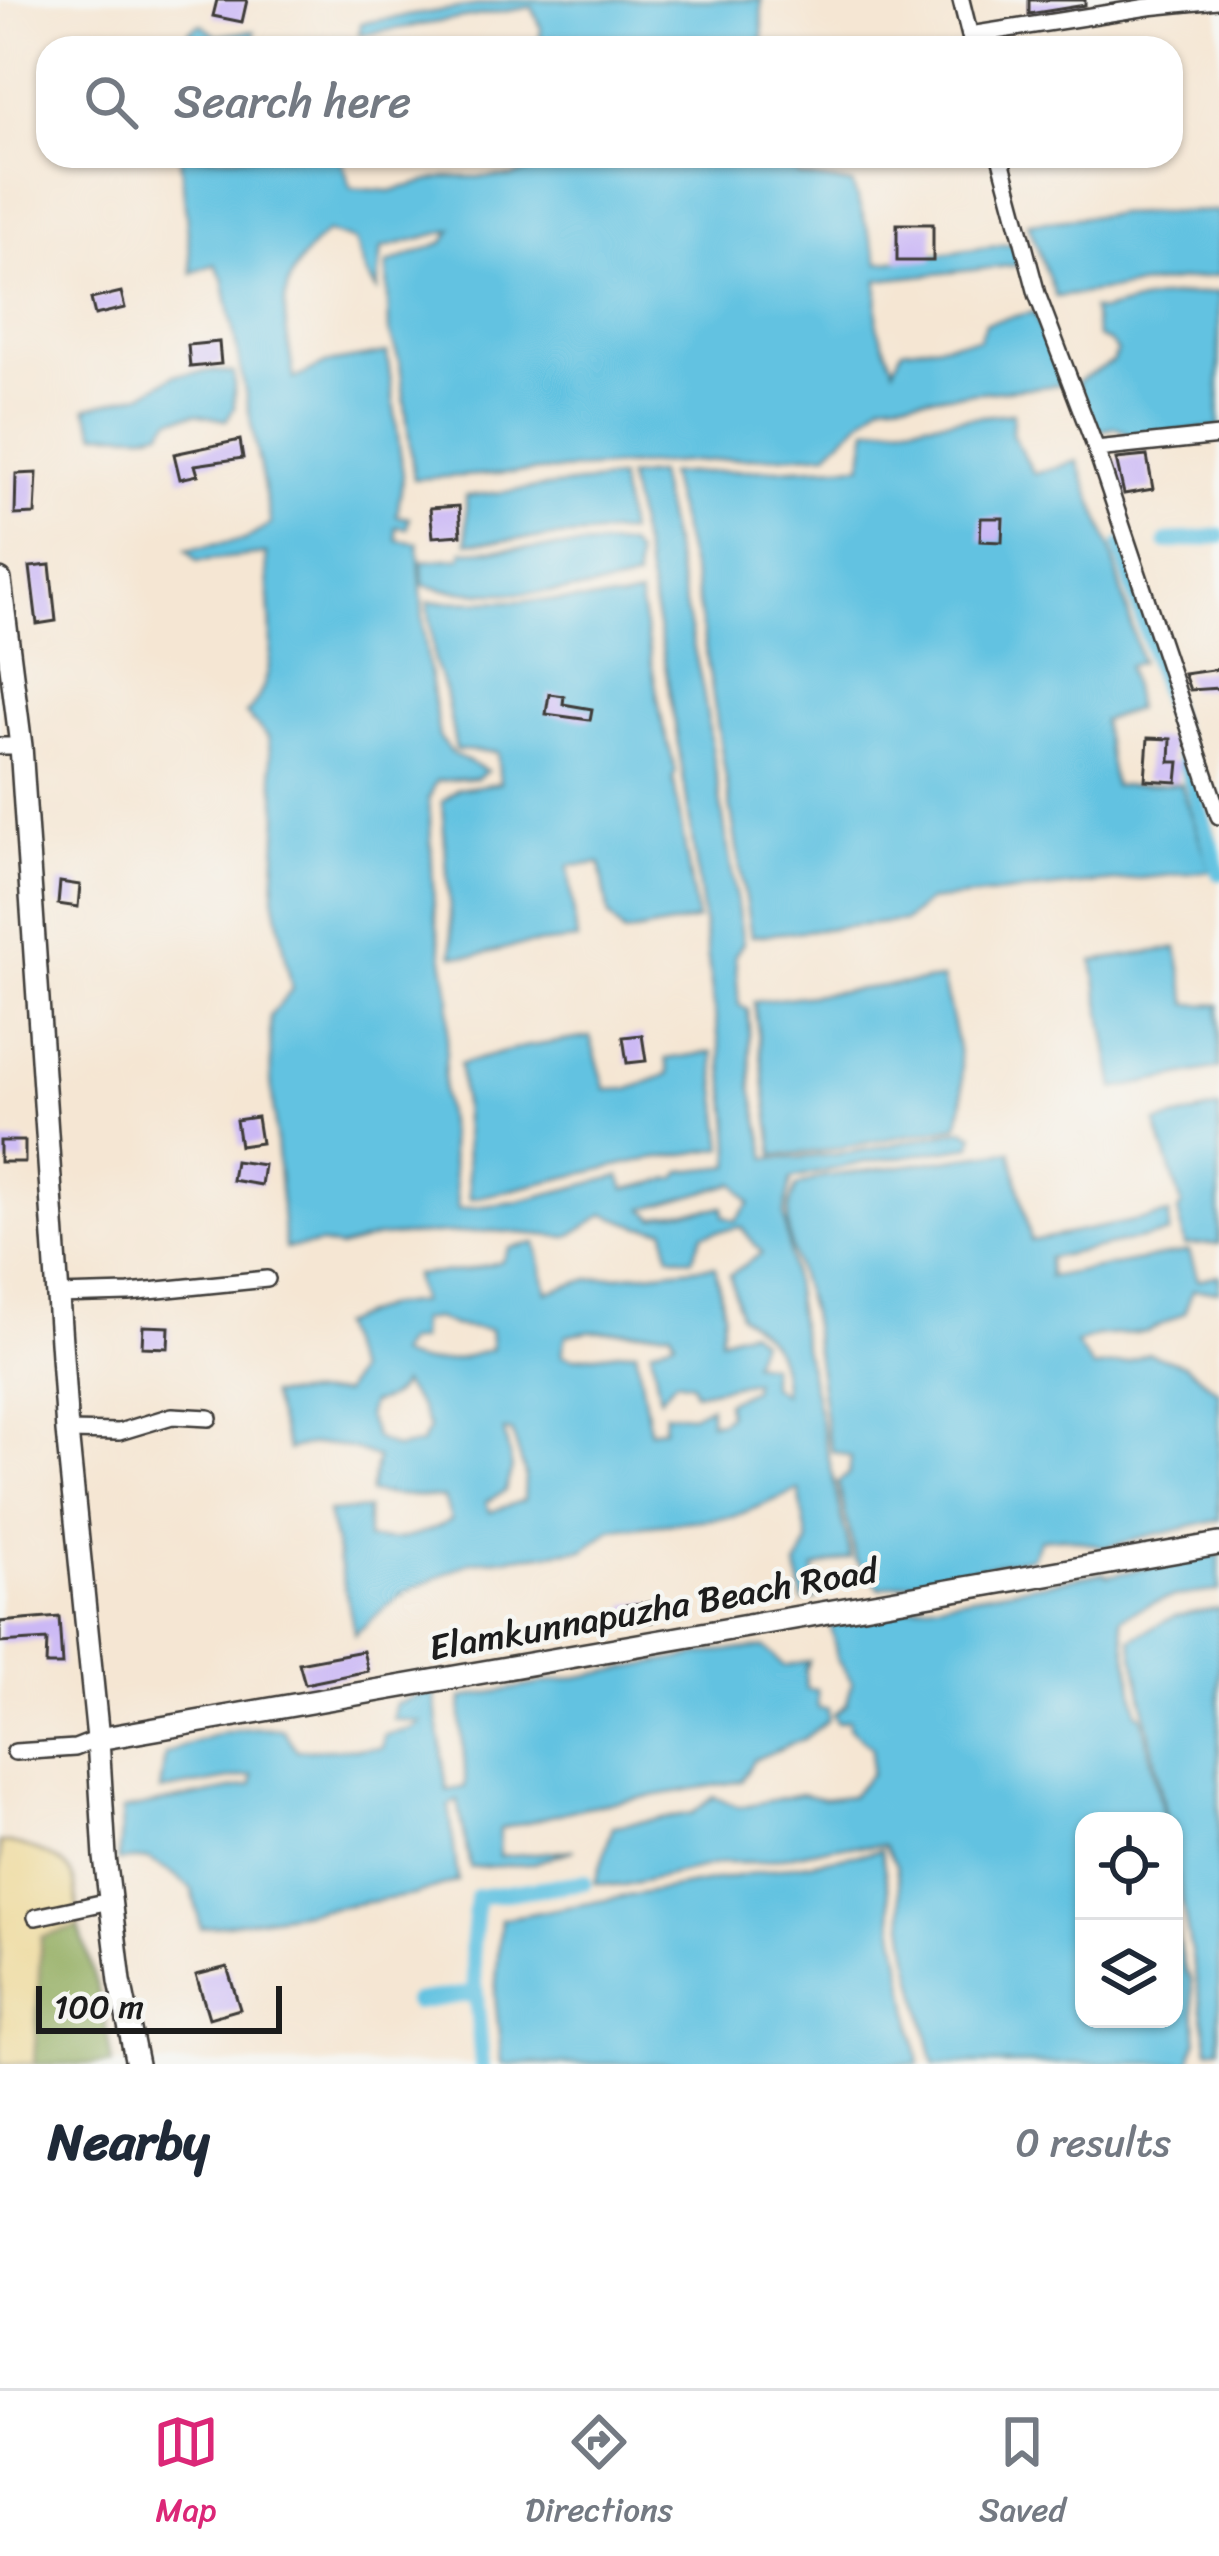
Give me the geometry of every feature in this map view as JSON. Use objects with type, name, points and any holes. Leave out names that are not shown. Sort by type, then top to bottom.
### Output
[{"type":"main road","points":[[0,580],[67,1431],[110,1901],[137,2064]]},
{"type":"main road","name":"Elamkunnapuzha Beach Road","points":[[98,1739],[1219,1544]]},
{"type":"street","points":[[961,0],[970,36]]},
{"type":"street","points":[[1001,36],[1148,7],[1217,0]]},
{"type":"street","points":[[1003,168],[1036,294],[1096,449],[1219,816]]},
{"type":"street","points":[[1096,449],[1219,436]]},
{"type":"street","points":[[58,1294],[129,1293],[267,1279]]},
{"type":"street","points":[[67,1431],[119,1432],[172,1416],[209,1418]]},
{"type":"street","points":[[15,1752],[75,1748],[98,1739]]},
{"type":"street","points":[[36,1917],[110,1901]]},
{"type":"green space","points":[[79,1927],[103,2007],[112,2064],[35,2064],[41,1937]]},
{"type":"sand","points":[[0,1842],[50,1857],[67,1869],[75,1887],[79,1927],[41,1937],[34,2064],[0,2064]]},
{"type":"water","points":[[511,0],[761,0],[762,36],[540,36],[532,7],[359,35],[361,23]]},
{"type":"water","points":[[201,24],[217,36],[190,36],[189,31]]},
{"type":"water","points":[[254,31],[255,36],[217,36]]},
{"type":"water","points":[[181,168],[344,168],[351,188],[390,191],[445,177],[511,177],[539,168],[791,168],[799,176],[852,184],[879,263],[1016,243],[1019,265],[878,280],[877,326],[894,368],[902,349],[979,339],[985,323],[1034,312],[1062,385],[882,401],[827,453],[414,479],[400,363],[389,331],[387,264],[444,242],[452,230],[382,248],[377,291],[355,241],[327,232],[296,267],[285,299],[294,379],[328,363],[387,353],[403,475],[397,516],[409,518],[407,528],[396,527],[397,540],[418,543],[424,635],[439,737],[453,754],[487,771],[477,778],[436,781],[429,799],[434,909],[450,997],[443,1092],[458,1209],[516,1202],[620,1176],[625,1189],[677,1178],[683,1171],[731,1166],[727,1097],[686,793],[627,477],[657,474],[703,691],[743,943],[735,955],[739,1005],[748,1010],[752,1088],[767,1158],[842,1153],[964,1129],[974,1135],[971,1146],[791,1179],[784,1216],[799,1325],[851,1558],[814,1568],[816,1599],[803,1601],[797,1566],[808,1543],[799,1490],[733,1517],[611,1529],[585,1549],[471,1562],[401,1594],[355,1634],[328,1512],[367,1509],[367,1539],[400,1539],[451,1520],[444,1498],[370,1493],[377,1458],[355,1450],[322,1444],[288,1450],[270,1395],[343,1393],[355,1372],[338,1325],[385,1306],[420,1302],[414,1275],[464,1271],[502,1261],[509,1248],[536,1243],[547,1292],[590,1279],[715,1266],[724,1313],[720,1339],[749,1330],[760,1340],[752,1362],[770,1365],[770,1385],[783,1394],[783,1380],[774,1348],[740,1315],[730,1275],[762,1253],[741,1227],[703,1234],[692,1259],[669,1255],[665,1229],[641,1227],[605,1214],[568,1237],[493,1231],[378,1237],[340,1248],[322,1244],[285,1248],[270,1016],[292,989],[274,896],[278,815],[268,737],[246,714],[266,680],[270,660],[266,554],[197,561],[187,549],[245,540],[271,524],[223,278],[215,264],[192,273]],"holes":[[[735,1183],[750,1203],[735,1221],[724,1216],[723,1206],[655,1218],[644,1209]],[[436,1318],[453,1326],[490,1330],[492,1349],[432,1362],[397,1355],[405,1342],[419,1340],[420,1320]],[[671,1331],[675,1340],[651,1349],[660,1398],[676,1380],[692,1383],[695,1393],[753,1381],[752,1389],[726,1402],[728,1415],[721,1421],[710,1422],[710,1406],[691,1415],[665,1413],[664,1428],[650,1431],[636,1350],[573,1358],[562,1355],[566,1335]],[[401,1384],[420,1407],[429,1429],[421,1444],[395,1448],[375,1438],[367,1416],[371,1403],[385,1399]],[[504,1431],[512,1432],[525,1474],[524,1500],[490,1512],[486,1502],[505,1491],[512,1468]]]},
{"type":"water","points":[[1219,211],[1219,275],[1056,297],[1028,223],[1114,214]]},
{"type":"water","points":[[1219,292],[1219,427],[1133,437],[1116,427],[1094,432],[1077,382],[1112,362],[1117,352],[1110,342],[1097,337],[1092,309]]},
{"type":"water","points":[[234,373],[234,408],[226,420],[195,414],[171,419],[162,430],[146,434],[96,433],[86,408],[145,393],[175,375]]},
{"type":"water","points":[[1013,413],[1012,434],[1034,474],[1077,461],[1111,549],[1141,662],[1128,666],[1136,709],[1102,721],[1114,786],[1181,784],[1211,871],[928,901],[905,921],[751,936],[695,584],[668,474],[862,465],[868,428]]},
{"type":"water","points":[[619,479],[628,532],[467,543],[466,496]]},
{"type":"water","points":[[628,545],[636,555],[636,580],[614,585],[500,593],[423,585],[422,561],[461,558],[463,551]]},
{"type":"water","points":[[639,596],[676,772],[673,777],[697,920],[624,934],[609,916],[600,863],[568,866],[577,940],[515,946],[475,956],[453,955],[442,802],[458,789],[500,783],[497,752],[456,750],[435,664],[428,602]]},
{"type":"water","points":[[1177,948],[1188,1004],[1219,1005],[1219,1068],[1115,1089],[1093,961]]},
{"type":"water","points":[[942,979],[962,1074],[957,1126],[818,1152],[774,1155],[754,1002]]},
{"type":"water","points":[[590,1037],[606,1090],[630,1089],[669,1074],[666,1059],[713,1052],[724,1148],[634,1162],[470,1199],[460,1064],[524,1047]]},
{"type":"water","points":[[1219,1108],[1219,1244],[1185,1245],[1178,1211],[1182,1205],[1156,1123]]},
{"type":"water","points":[[1011,1151],[1031,1241],[1169,1214],[1169,1233],[1048,1258],[1049,1277],[1189,1251],[1198,1280],[1219,1275],[1219,1291],[1193,1290],[1184,1313],[1147,1332],[1096,1336],[1076,1344],[1093,1368],[1127,1363],[1148,1353],[1185,1365],[1219,1392],[1219,1520],[1105,1547],[1064,1537],[1040,1539],[1032,1557],[880,1588],[856,1560],[838,1482],[849,1474],[851,1457],[832,1451],[827,1433],[810,1313],[789,1234],[791,1202],[797,1186],[821,1177]]},
{"type":"water","points":[[1219,1554],[1219,1591],[1168,1598],[1121,1618],[1137,1713],[1142,1715],[1162,1812],[1075,1812],[1075,2028],[1183,2028],[1183,1961],[1191,1980],[1197,2042],[1189,2063],[934,2064],[908,1951],[896,1865],[884,1846],[836,1846],[758,1862],[725,1862],[620,1886],[595,1883],[613,1826],[693,1813],[714,1797],[739,1807],[801,1794],[824,1799],[851,1796],[871,1774],[872,1747],[849,1728],[849,1720],[837,1722],[833,1715],[847,1704],[852,1682],[837,1657],[830,1621]]},
{"type":"water","points":[[1219,1608],[1219,2048],[1209,2049],[1183,1907],[1183,1812],[1165,1812],[1131,1639],[1175,1616]]},
{"type":"water","points":[[764,1647],[784,1666],[809,1661],[806,1689],[817,1690],[818,1708],[828,1709],[828,1720],[804,1739],[753,1760],[742,1781],[586,1807],[500,1829],[499,1856],[574,1850],[530,1864],[470,1868],[458,1800],[449,1806],[458,1881],[413,1895],[201,1928],[192,1889],[149,1859],[118,1861],[123,1810],[252,1785],[253,1775],[160,1791],[165,1754],[208,1737],[236,1730],[282,1729],[297,1750],[382,1748],[384,1735],[412,1729],[421,1722],[393,1719],[395,1704],[434,1691],[447,1791],[465,1787],[462,1698]]},
{"type":"water","points":[[881,1850],[919,2064],[502,2064],[495,1995],[501,1919]]},
{"type":"building","points":[[217,0],[247,0],[242,22],[213,16]]},
{"type":"building","points":[[1029,0],[1085,0],[1085,5],[1029,14]]},
{"type":"building","points":[[897,224],[933,224],[933,261],[897,261]]},
{"type":"building","points":[[121,292],[125,308],[95,315],[91,299]]},
{"type":"building","points":[[219,342],[221,364],[190,367],[188,345]]},
{"type":"building","points":[[240,440],[243,458],[195,465],[198,475],[180,479],[174,454]]},
{"type":"building","points":[[1147,456],[1153,489],[1124,494],[1116,459]]},
{"type":"building","points":[[37,473],[35,514],[15,515],[16,474]]},
{"type":"building","points":[[459,506],[461,535],[433,537],[430,508]]},
{"type":"building","points":[[981,518],[1003,518],[1002,542],[980,541]]},
{"type":"building","points":[[50,565],[56,621],[37,624],[30,567]]},
{"type":"building","points":[[1219,669],[1219,688],[1190,690],[1184,674]]},
{"type":"building","points":[[549,694],[564,696],[563,704],[592,709],[590,720],[546,714]]},
{"type":"building","points":[[1148,738],[1171,739],[1170,762],[1179,762],[1177,782],[1145,780]]},
{"type":"building","points":[[60,882],[80,885],[78,907],[58,904]]},
{"type":"building","points":[[642,1035],[646,1061],[627,1063],[623,1037]]},
{"type":"building","points":[[257,1117],[261,1143],[240,1146],[236,1120]]},
{"type":"building","points":[[0,1141],[25,1141],[25,1162],[0,1162]]},
{"type":"building","points":[[235,1161],[264,1165],[261,1185],[232,1180]]},
{"type":"building","points":[[143,1326],[169,1327],[168,1348],[142,1347]]},
{"type":"building","points":[[650,1602],[653,1622],[628,1625],[626,1605]]},
{"type":"building","points":[[59,1617],[62,1665],[46,1665],[47,1640],[0,1643],[0,1622]]},
{"type":"building","points":[[363,1651],[368,1671],[305,1684],[299,1663]]},
{"type":"building","points":[[227,1967],[240,2009],[209,2018],[196,1975]]},
{"type":"waterway","points":[[1167,542],[1219,536]]},
{"type":"waterway","points":[[1121,546],[1219,873]]},
{"type":"waterway","points":[[482,2064],[472,1947],[477,1897],[584,1882]]},
{"type":"waterway","points":[[415,2002],[475,1993]]}]
